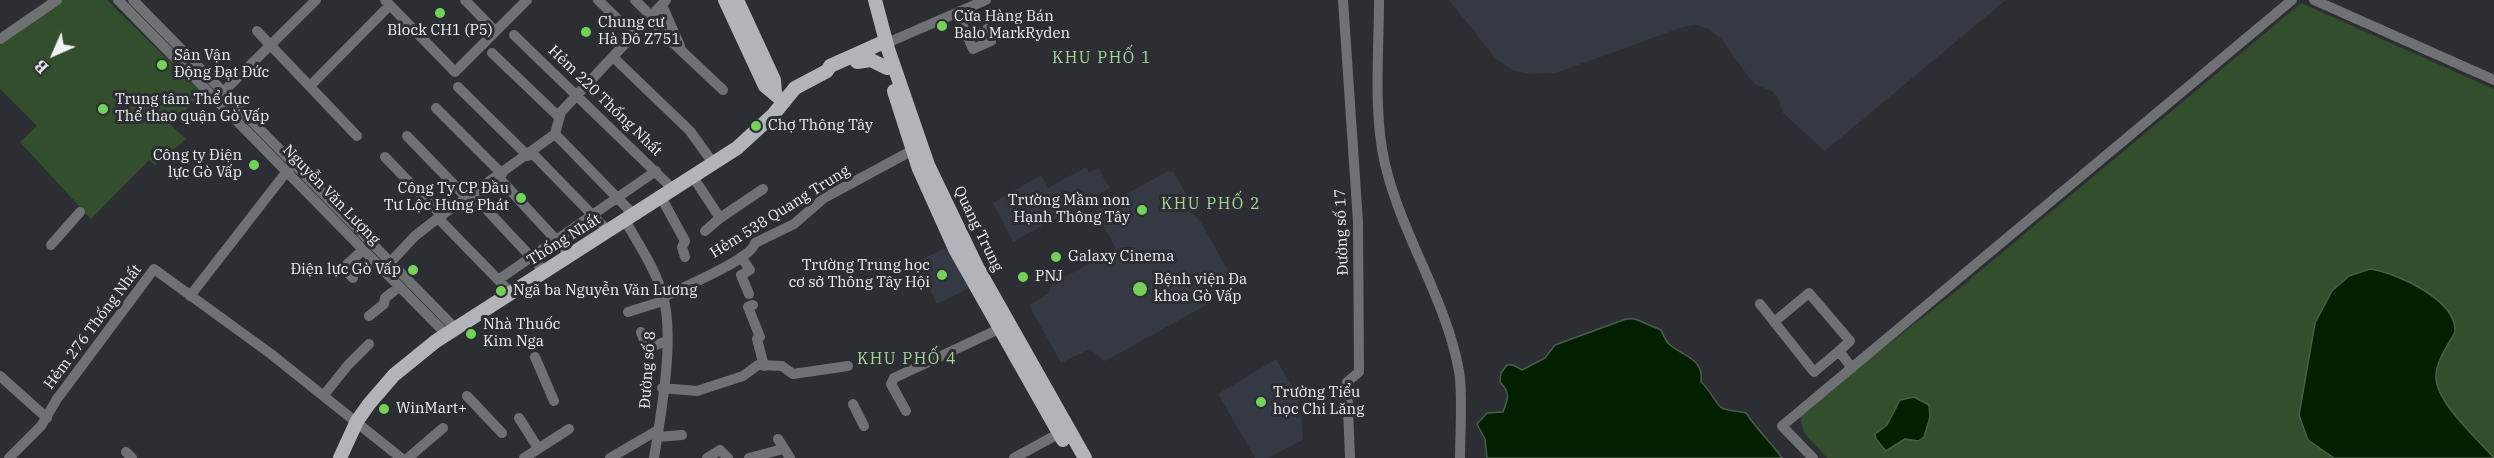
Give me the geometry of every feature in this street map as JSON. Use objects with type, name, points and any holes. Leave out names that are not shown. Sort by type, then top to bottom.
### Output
[{"type":"main road","points":[[725,0],[765,86],[780,98]]},
{"type":"main road","points":[[737,0],[780,98]]},
{"type":"main road","name":"Quang Trung","points":[[877,1],[886,45],[928,165],[973,270]]},
{"type":"main road","name":"Thống Nhất","points":[[827,71],[830,66],[886,45]]},
{"type":"main road","name":"Thống Nhất","points":[[340,458],[350,436],[362,425],[394,375],[450,331],[662,199],[753,136],[780,98],[799,85],[827,71],[857,62],[886,45]]},
{"type":"main road","name":"Quang Trung","points":[[886,45],[887,68],[913,150],[940,217],[973,270],[1074,458]]},
{"type":"main road","points":[[857,62],[871,60],[887,68]]},
{"type":"main road","name":"Quang Trung","points":[[1003,326],[1085,458]]},
{"type":"street","points":[[0,39],[57,0]]},
{"type":"street","name":"Nguyễn Văn Lượng","points":[[118,0],[219,96],[450,331]]},
{"type":"street","name":"Nguyễn Văn Lượng","points":[[133,0],[219,96]]},
{"type":"street","points":[[219,96],[316,0]]},
{"type":"street","points":[[465,0],[495,31]]},
{"type":"street","points":[[310,86],[387,3],[454,72],[527,0]]},
{"type":"street","points":[[598,0],[634,35]]},
{"type":"street","points":[[635,0],[682,52],[723,90]]},
{"type":"street","name":"Thống Nhất","points":[[886,45],[986,0]]},
{"type":"street","name":"Đường số 17","points":[[1343,0],[1358,222],[1359,372],[1347,382],[1350,458]]},
{"type":"street","points":[[1379,0],[1380,127],[1385,165],[1411,238],[1437,300],[1460,372],[1460,458]]},
{"type":"street","points":[[1813,458],[1782,426],[2292,0]]},
{"type":"street","points":[[2314,0],[2494,80]]},
{"type":"street","points":[[387,267],[415,236],[555,134],[559,117],[577,95],[664,2],[682,52]]},
{"type":"street","points":[[957,13],[973,49],[991,41],[987,29]]},
{"type":"street","points":[[257,31],[357,136]]},
{"type":"street","name":"Hẻm 220 Thống Nhất","points":[[514,35],[674,190]]},
{"type":"street","points":[[492,53],[559,117]]},
{"type":"street","points":[[613,57],[690,131],[713,163]]},
{"type":"street","points":[[458,87],[609,232]]},
{"type":"street","points":[[436,108],[500,175],[571,256]]},
{"type":"street","name":"Đường số 8","points":[[555,134],[617,197],[630,219],[663,299],[667,341],[654,458]]},
{"type":"street","points":[[407,136],[545,272]]},
{"type":"street","name":"Hẻm 538 Quang Trung","points":[[628,312],[663,299],[741,257],[753,248],[754,243],[794,224],[824,198],[913,150]]},
{"type":"street","points":[[385,158],[511,293]]},
{"type":"street","points":[[190,296],[290,168]]},
{"type":"street","name":"Nguyễn Văn Lượng","points":[[290,168],[363,250],[387,267],[399,287],[450,331]]},
{"type":"street","points":[[498,280],[656,171]]},
{"type":"street","points":[[693,177],[720,218]]},
{"type":"street","points":[[705,231],[763,189]]},
{"type":"street","points":[[662,199],[685,241],[682,247],[685,257]]},
{"type":"street","points":[[51,245],[80,212]]},
{"type":"street","points":[[353,278],[344,268],[363,250]]},
{"type":"street","points":[[741,257],[750,270],[741,275],[751,299],[748,307],[760,337],[757,339],[764,366]]},
{"type":"street","name":"Hẻm 276 Thống Nhất","points":[[9,458],[46,418],[57,399],[154,269],[345,411],[401,458]]},
{"type":"street","points":[[369,316],[384,304],[385,298],[399,287]]},
{"type":"street","points":[[1760,304],[1774,322],[1814,372],[1850,341],[1809,293],[1774,322]]},
{"type":"street","points":[[906,411],[891,384],[894,378],[1003,326]]},
{"type":"street","points":[[641,332],[647,348],[667,341]]},
{"type":"street","points":[[324,395],[348,365],[369,344]]},
{"type":"street","points":[[1839,351],[1852,368]]},
{"type":"street","points":[[535,357],[554,401]]},
{"type":"street","points":[[662,388],[697,391],[743,376],[758,365],[782,366],[793,374],[848,366]]},
{"type":"street","points":[[0,376],[46,418]]},
{"type":"street","points":[[467,396],[502,433]]},
{"type":"street","points":[[853,404],[864,426]]},
{"type":"street","points":[[345,411],[350,436]]},
{"type":"street","points":[[519,418],[538,448]]},
{"type":"street","points":[[408,458],[443,428]]},
{"type":"street","points":[[524,458],[569,429]]},
{"type":"street","points":[[1014,458],[1059,433]]},
{"type":"street","points":[[610,458],[658,434],[682,435]]},
{"type":"street","points":[[750,458],[783,449]]},
{"type":"street","points":[[706,458],[720,450],[728,458]]},
{"type":"shaded area","name":"Trung tâm Thể dục Thể thao quận Gò Vấp","points":[[63,0],[107,0],[202,93],[171,125],[186,139],[155,165],[149,160],[91,219],[20,142],[37,126],[0,89],[0,44]]},
{"type":"shaded area","points":[[1449,0],[2006,0],[1825,151],[1783,113],[1778,97],[1772,91],[1754,84],[1721,39],[1709,29],[1695,25],[1683,27],[1556,73],[1531,74],[1513,70],[1497,60]]},
{"type":"shaded area","points":[[2301,3],[2494,89],[2494,458],[1827,458],[1804,433],[1799,414],[1955,292]]},
{"type":"shaded area","points":[[1086,167],[1089,173],[1098,168],[1110,188],[1013,242],[993,203],[1041,175],[1048,188]]},
{"type":"shaded area","name":"Bệnh viện Đa khoa Gò Vấp","points":[[1168,171],[1174,172],[1193,207],[1189,210],[1200,221],[1236,285],[1208,299],[1210,303],[1105,361],[1090,349],[1061,363],[1029,305],[1049,293],[1052,284],[1116,249],[1095,211]]},
{"type":"shaded area","name":"Trường Trung học cơ sở Thông Tây Hội","points":[[947,247],[969,288],[937,304],[916,262]]},
{"type":"shaded area","points":[[2370,269],[2409,282],[2436,299],[2446,309],[2453,320],[2455,332],[2438,364],[2437,385],[2449,408],[2494,458],[2334,458],[2308,440],[2299,415],[2315,323],[2332,291],[2349,276]]},
{"type":"shaded area","points":[[1626,319],[1635,319],[1661,330],[1668,343],[1696,362],[1701,374],[1701,382],[1720,407],[1746,413],[1782,458],[1487,458],[1485,439],[1477,424],[1487,413],[1503,412],[1508,396],[1500,382],[1501,373],[1507,365],[1513,365],[1522,370],[1545,358],[1555,345]]},
{"type":"shaded area","name":"Trường Tiểu học Chi Lăng","points":[[1276,359],[1297,395],[1301,409],[1303,440],[1268,458],[1255,458],[1218,394]]},
{"type":"shaded area","points":[[1914,397],[1929,405],[1930,417],[1924,437],[1918,441],[1905,439],[1886,451],[1876,439],[1875,434],[1887,425],[1900,400]]},
{"type":"place","name":"Block CH1 (P5)","points":[[440,13]]},
{"type":"place","name":"Cửa Hàng Bán Balo MarkRyden","points":[[942,26]]},
{"type":"place","name":"Chung cư Hà Đô Z751","points":[[586,32]]},
{"type":"place","name":"Sân Vận Động Đạt Đức","points":[[162,65]]},
{"type":"place","name":"Trung tâm Thể dục Thể thao quận Gò Vấp","points":[[103,109]]},
{"type":"place","name":"Chợ Thông Tây","points":[[756,126]]},
{"type":"place","name":"Công ty Điện lực Gò Vấp","points":[[254,165]]},
{"type":"place","name":"Công Ty CP Đầu Tư Lộc Hưng Phát","points":[[521,198]]},
{"type":"place","name":"Trường Mầm non Hạnh Thông Tây","points":[[1142,210]]},
{"type":"place","name":"Galaxy Cinema","points":[[1056,257]]},
{"type":"place","name":"Điện lực Gò Vấp","points":[[413,270]]},
{"type":"place","name":"Trường Trung học cơ sở Thông Tây Hội","points":[[942,275]]},
{"type":"place","name":"PNJ","points":[[1023,277]]},
{"type":"place","name":"Bệnh viện Đa khoa Gò Vấp","points":[[1140,289]]},
{"type":"place","name":"Ngã ba Nguyễn Văn Lương","points":[[501,291]]},
{"type":"place","name":"Nhà Thuốc Kim Nga","points":[[471,334]]},
{"type":"place","name":"Trường Tiểu học Chi Lăng","points":[[1261,402]]},
{"type":"place","name":"WinMart+","points":[[384,409]]},
{"type":"district","name":"KHU PHỐ 1","points":[[1102,58]]},
{"type":"district","name":"KHU PHỐ 2","points":[[1211,204]]},
{"type":"district","name":"KHU PHỐ 4","points":[[907,359]]}]
